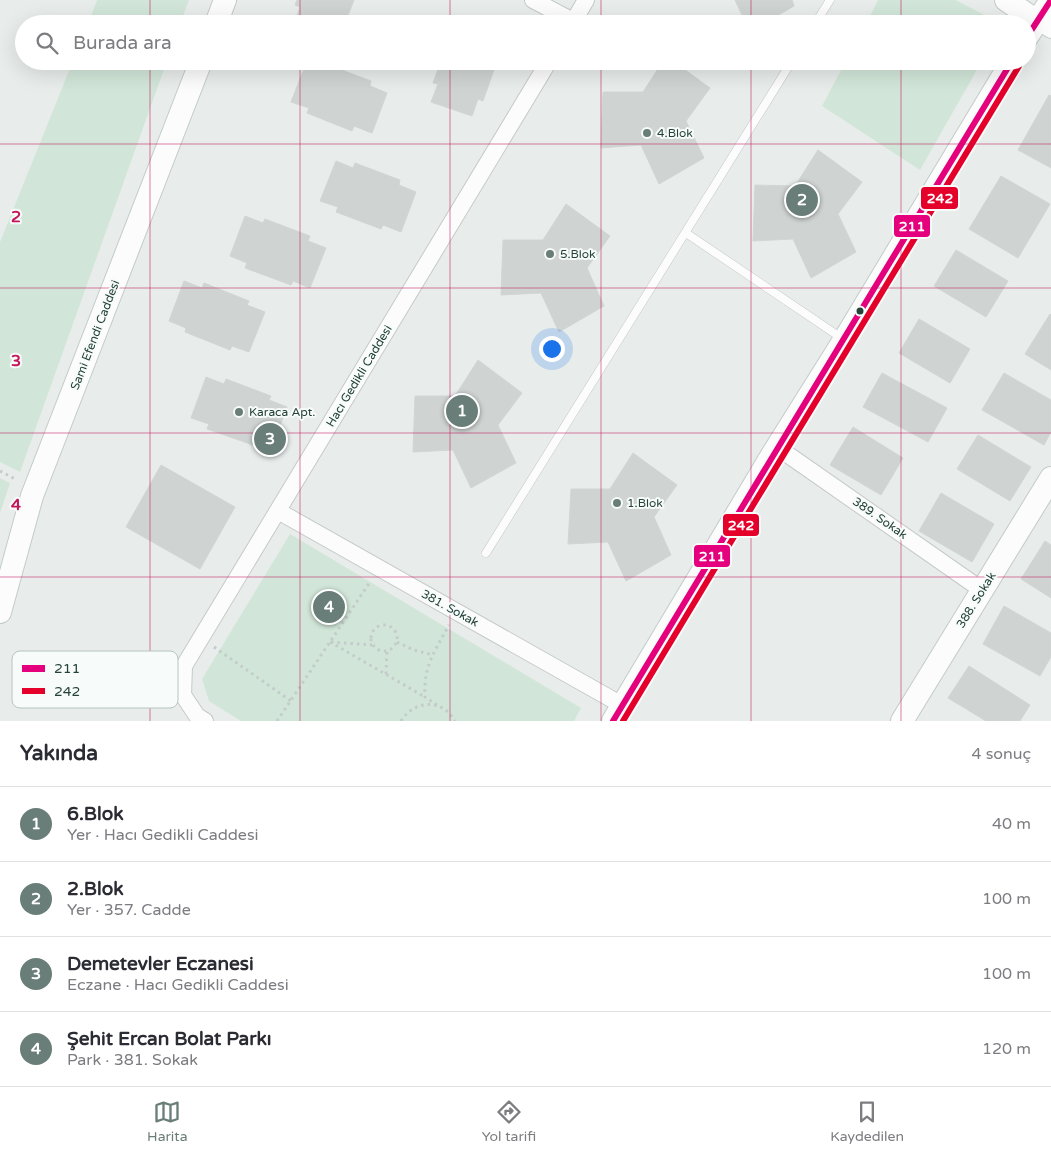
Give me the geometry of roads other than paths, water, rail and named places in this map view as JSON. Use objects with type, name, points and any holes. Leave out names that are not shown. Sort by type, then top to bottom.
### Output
[{"type":"main road","points":[[219,15],[225,0]]},
{"type":"main road","points":[[1006,0],[1023,15]]},
{"type":"main road","points":[[1039,29],[1051,0]]},
{"type":"main road","name":"Sami Efendi Caddesi","points":[[0,612],[32,496],[198,70]]},
{"type":"main road","points":[[618,713],[1007,70]]},
{"type":"main road","name":"388. Sokak","points":[[902,721],[1051,478]]},
{"type":"street","points":[[533,0],[559,15]]},
{"type":"street","points":[[578,15],[586,0]]},
{"type":"street","name":"Hacı Gedikli Caddesi","points":[[206,721],[197,716],[183,695],[184,666],[544,70]]},
{"type":"street","name":"389. Sokak","points":[[777,447],[982,590]]},
{"type":"street","name":"381. Sokak","points":[[278,511],[457,612],[618,713]]},
{"type":"lane","points":[[821,15],[830,0]]},
{"type":"lane","points":[[486,553],[786,70]]},
{"type":"lane","points":[[686,233],[844,340]]},
{"type":"place","name":"4.Blok","points":[[647,133]]},
{"type":"place","name":"2.Blok","points":[[802,200]]},
{"type":"place","name":"5.Blok","points":[[550,254]]},
{"type":"place","name":"6.Blok","points":[[462,411]]},
{"type":"place","name":"Karaca Apt.","points":[[239,412]]},
{"type":"place","name":"Demetevler Eczanesi","points":[[270,439]]},
{"type":"place","name":"1.Blok","points":[[617,503]]},
{"type":"place","name":"Şehit Ercan Bolat Parkı","points":[[329,607]]}]
